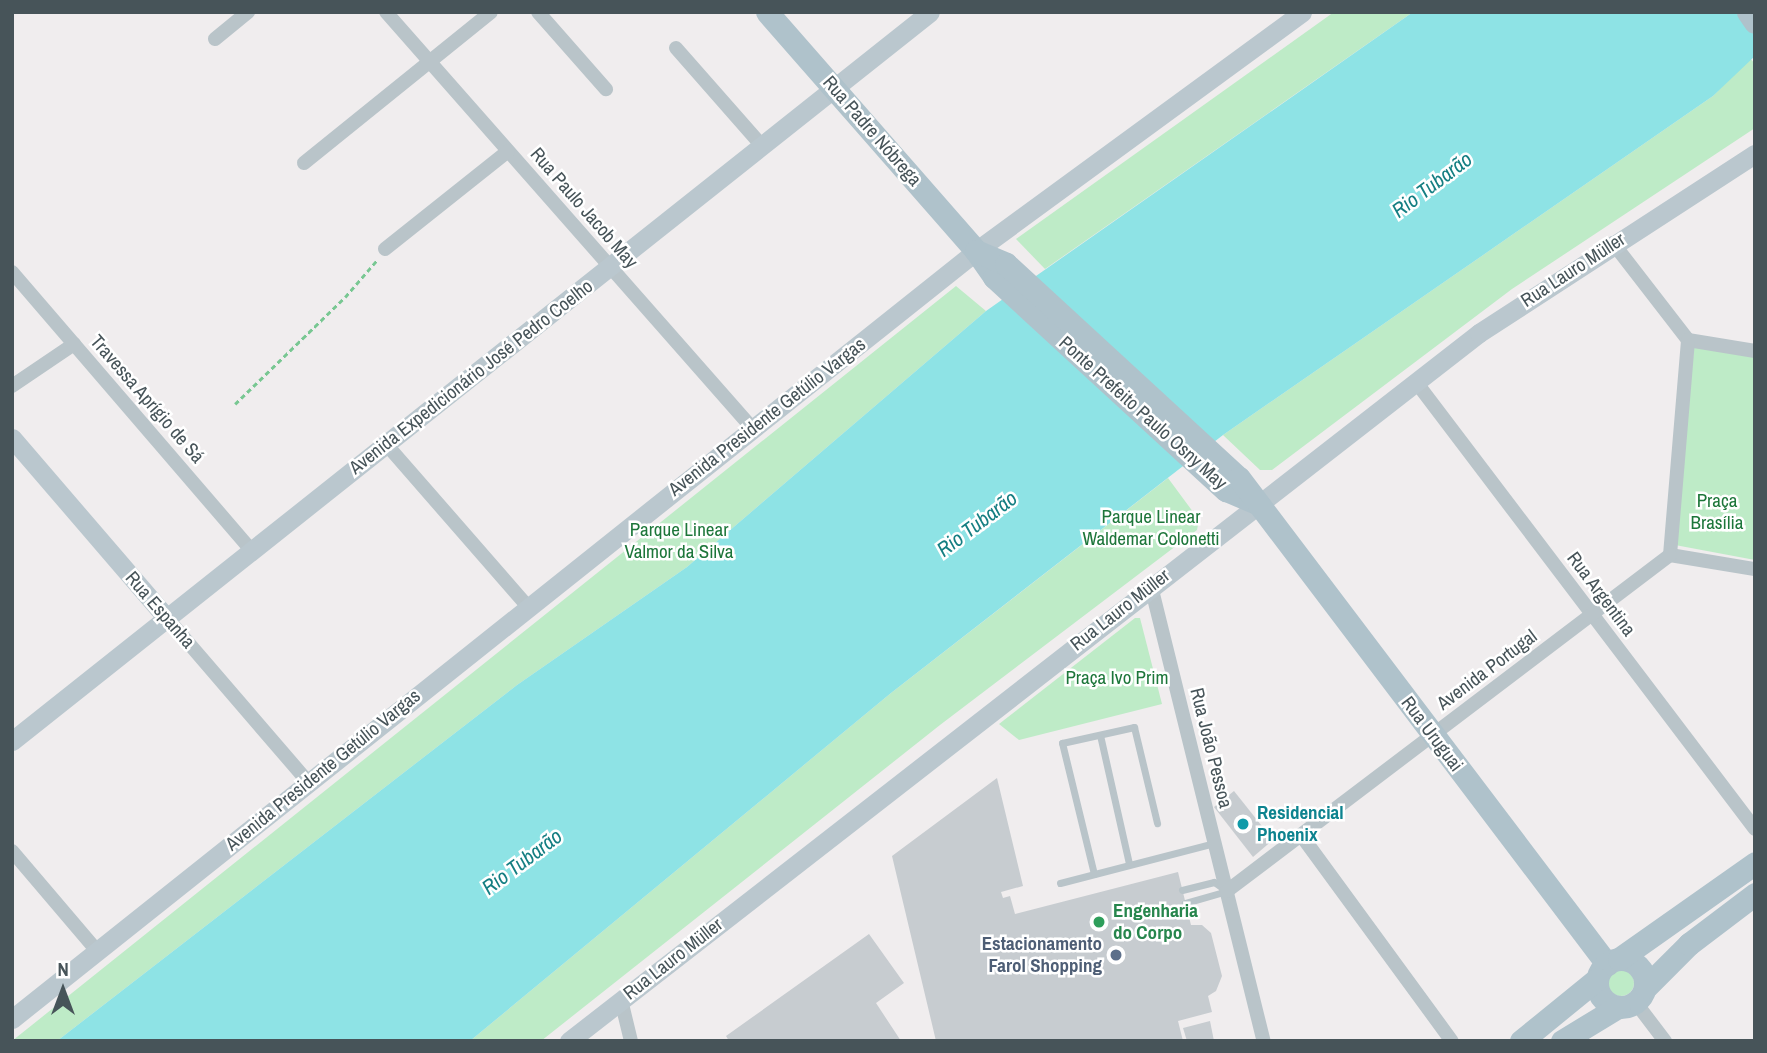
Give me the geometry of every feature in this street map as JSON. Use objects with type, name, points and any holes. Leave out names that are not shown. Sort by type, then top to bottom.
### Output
[{"type":"main road","name":"Rua Padre Nóbrega","points":[[767,12],[976,251]]},
{"type":"main road","name":"Avenida Expedicionário José Pedro Coelho","points":[[12,741],[930,12]]},
{"type":"main road","name":"Avenida Presidente Getúlio Vargas","points":[[12,1019],[976,251],[1302,12]]},
{"type":"main road","points":[[1748,12],[1755,22]]},
{"type":"main road","name":"Rua Lauro Müller","points":[[569,1041],[1151,586],[1512,309],[1755,154]]},
{"type":"main road","name":"Ponte Prefeito Paulo Osny May","points":[[976,251],[1257,504]]},
{"type":"main road","name":"Rua Espanha","points":[[12,438],[167,618]]},
{"type":"main road","name":"Rua Uruguai","points":[[1257,504],[1607,967]]},
{"type":"main road","points":[[1521,1041],[1607,967],[1755,863]]},
{"type":"main road","points":[[1562,1041],[1633,999],[1689,944],[1755,894]]},
{"type":"main road","points":[[1607,967],[1639,966],[1633,999]]},
{"type":"main road","points":[[1607,967],[1604,1000],[1633,999]]},
{"type":"street","points":[[215,39],[248,12]]},
{"type":"street","name":"Rua Paulo Jacob May","points":[[386,12],[753,429]]},
{"type":"street","points":[[304,163],[491,12]]},
{"type":"street","points":[[538,12],[606,89]]},
{"type":"street","points":[[676,48],[762,146]]},
{"type":"street","points":[[385,249],[508,151]]},
{"type":"street","points":[[1614,243],[1688,340],[1670,555],[1755,569]]},
{"type":"street","name":"Travessa Aprígio de Sá","points":[[12,272],[253,551]]},
{"type":"street","points":[[1688,340],[1755,351]]},
{"type":"street","points":[[12,387],[74,344]]},
{"type":"street","name":"Rua Argentina","points":[[1416,382],[1755,829]]},
{"type":"street","points":[[386,444],[528,607]]},
{"type":"street","name":"Avenida Portugal","points":[[1227,891],[1670,555]]},
{"type":"street","name":"Rua João Pessoa","points":[[1151,586],[1264,1041]]},
{"type":"street","name":"Rua Espanha","points":[[167,618],[308,782]]},
{"type":"street","points":[[1301,835],[1452,1041]]},
{"type":"street","points":[[12,851],[97,951]]},
{"type":"street","points":[[1633,999],[1665,1041]]},
{"type":"street","points":[[621,1000],[631,1041]]},
{"type":"lane","points":[[1094,874],[1062,743],[1134,727],[1157,823]]},
{"type":"lane","points":[[1100,735],[1129,864]]},
{"type":"lane","points":[[1060,883],[1215,843]]},
{"type":"lane","points":[[1182,890],[1214,882],[1227,891]]},
{"type":"lane","points":[[1185,903],[1227,891]]},
{"type":"path","points":[[234,404],[345,297],[385,249]]},
{"type":"green space","points":[[1334,12],[1413,12],[1045,269],[1016,239]]},
{"type":"green space","name":"Parque Linear Waldemar Colonetti","points":[[1750,58],[1755,64],[1755,128],[1512,289],[1272,470],[1260,470],[1223,435],[1713,96]]},
{"type":"green space","name":"Parque Linear Valmor da Silva","points":[[956,286],[986,311],[687,567],[517,685],[57,1041],[12,1041]]},
{"type":"green space","name":"Praça Brasília","points":[[1694,347],[1755,357],[1755,560],[1675,545]]},
{"type":"green space","name":"Parque Linear Waldemar Colonetti","points":[[1168,478],[1199,520],[1197,530],[940,725],[541,1041],[470,1041],[891,693]]},
{"type":"green space","name":"Praça Ivo Prim","points":[[1135,618],[1140,618],[1162,704],[1019,740],[999,724]]},
{"type":"green space","points":[[1621,970],[1630,974],[1634,983],[1630,992],[1621,996],[1612,992],[1608,983],[1612,974]]},
{"type":"water","name":"Rio Tubarão","points":[[1413,12],[1755,12],[1755,56],[1713,96],[1223,435],[891,693],[470,1041],[57,1041],[517,685],[687,567],[986,311]]},
{"type":"building","points":[[997,778],[1023,886],[1001,892],[1003,898],[1010,896],[1015,914],[1178,872],[1191,925],[1202,925],[1211,933],[1222,976],[1216,991],[1208,996],[1212,1012],[1178,1021],[1183,1041],[936,1041],[892,856]]},
{"type":"building","name":"Residencial Phoenix","points":[[1234,791],[1273,840],[1253,857],[1214,807]]},
{"type":"building","points":[[869,934],[904,983],[876,1003],[901,1041],[729,1041],[726,1036]]},
{"type":"building","points":[[1210,1021],[1214,1041],[1187,1041],[1183,1028]]},
{"type":"place","name":"Residencial Phoenix","points":[[1243,824]]},
{"type":"place","name":"Engenharia do Corpo","points":[[1099,922]]},
{"type":"place","name":"Estacionamento Farol Shopping","points":[[1116,955]]}]
